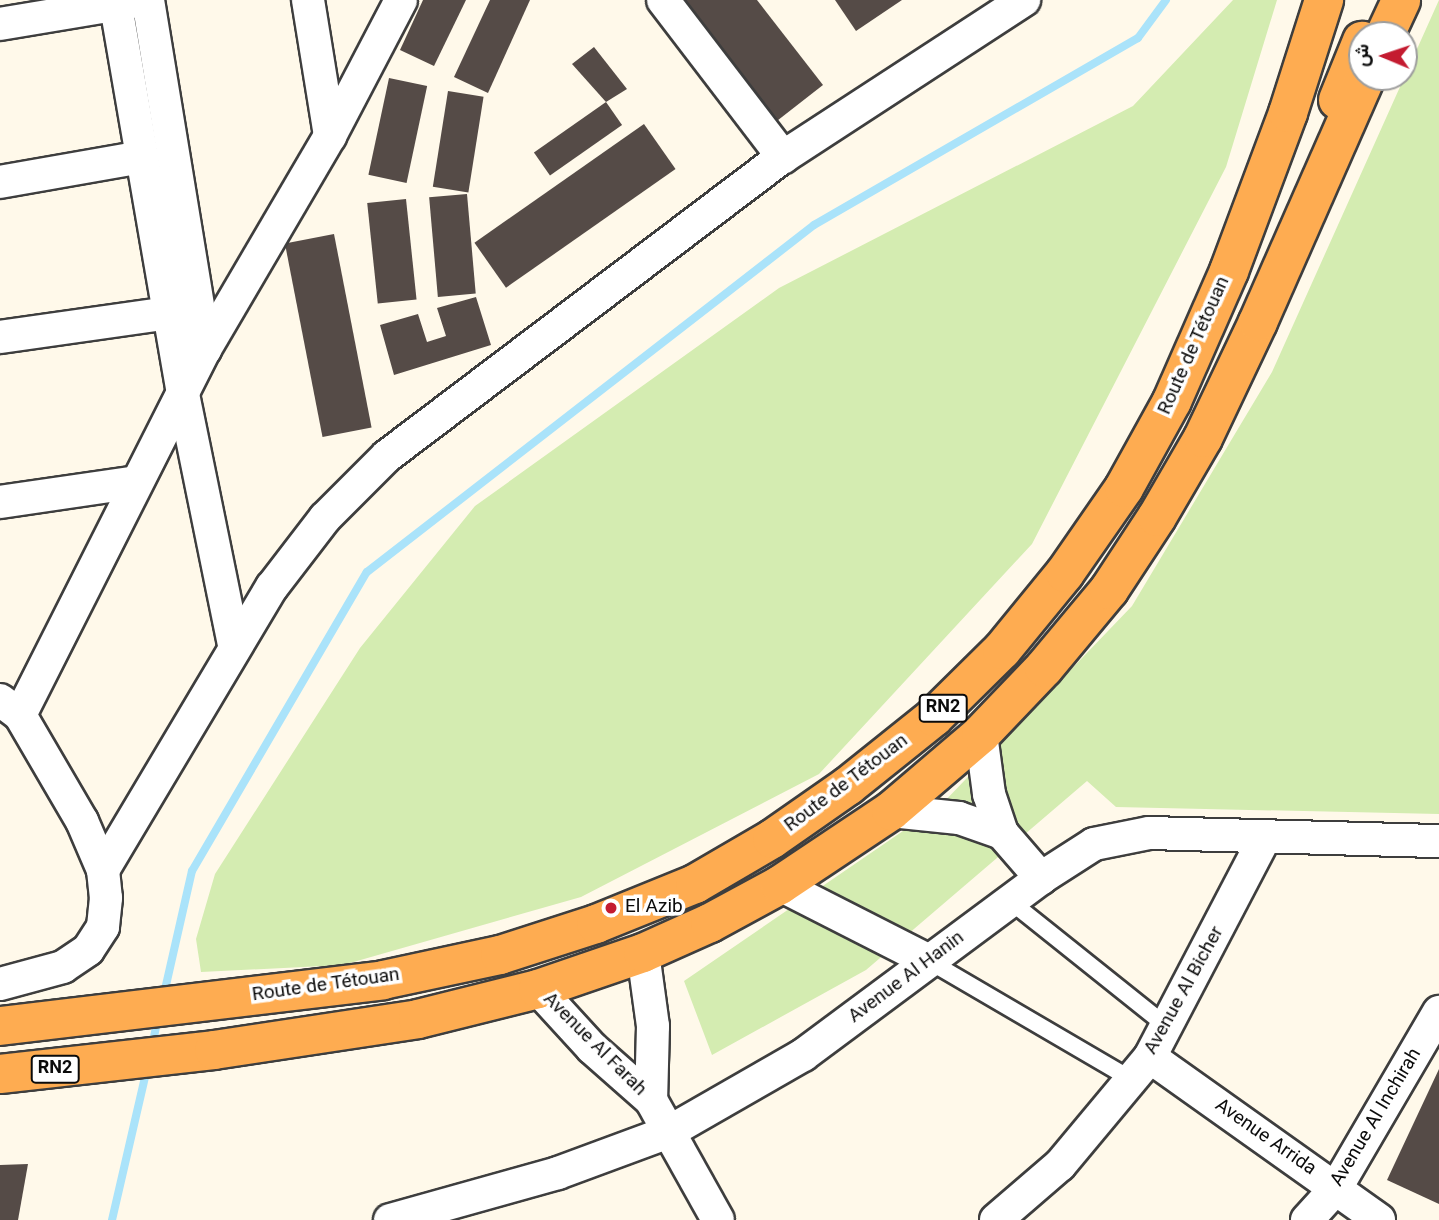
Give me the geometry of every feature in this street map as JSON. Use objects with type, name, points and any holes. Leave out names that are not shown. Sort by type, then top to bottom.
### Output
[{"type":"highway","name":"Route de Tétouan","points":[[0,1026],[383,980],[500,955],[596,924],[695,884],[772,839],[848,786],[934,717],[1002,650],[1065,573],[1124,488],[1172,401],[1229,271],[1288,113],[1324,0]]},
{"type":"highway","points":[[1229,271],[1308,112],[1350,0]]},
{"type":"highway","points":[[1370,21],[1380,0]]},
{"type":"highway","points":[[1391,21],[1401,0]]},
{"type":"highway","points":[[1258,323],[1348,79]]},
{"type":"highway","name":"RN2","points":[[0,1074],[214,1051],[418,1019],[538,989],[643,953],[780,885],[891,811],[981,734],[1044,668],[1109,590],[1203,438],[1258,323],[1360,91]]},
{"type":"street","points":[[307,0],[330,136]]},
{"type":"street","points":[[0,984],[63,967],[88,950],[103,927],[103,870],[82,821],[10,708],[137,482],[205,349],[330,136],[401,0]]},
{"type":"street","points":[[663,0],[783,157]]},
{"type":"street","points":[[103,870],[234,644],[297,552],[387,456],[783,157],[1024,0]]},
{"type":"street","points":[[130,1],[205,349]]},
{"type":"street","points":[[130,1],[142,157],[183,394],[234,644]]},
{"type":"street","points":[[0,24],[130,1]]},
{"type":"street","points":[[0,182],[142,157]]},
{"type":"street","points":[[0,337],[168,313]]},
{"type":"street","points":[[0,502],[137,482]]},
{"type":"street","points":[[981,734],[989,794],[1002,832],[1041,878]]},
{"type":"street","points":[[891,811],[959,818],[1002,832]]},
{"type":"street","name":"Avenue Al Hanin","points":[[390,1220],[558,1173],[669,1132],[803,1055],[1076,853],[1128,836],[1439,841]]},
{"type":"street","name":"Avenue Al Bicher","points":[[996,1220],[1060,1165],[1142,1068],[1169,1028],[1265,837]]},
{"type":"street","points":[[780,885],[929,961]]},
{"type":"street","name":"Avenue Al Farah","points":[[643,953],[653,1027],[651,1100]]},
{"type":"street","name":"Avenue Al Farah","points":[[538,989],[592,1048],[651,1100],[718,1220]]},
{"type":"street","name":"Avenue Al Inchirah","points":[[1307,1220],[1336,1188],[1439,1012]]},
{"type":"street","name":"Avenue Arrida","points":[[1142,1068],[1336,1188],[1379,1220]]},
{"type":"lane","points":[[1010,901],[1169,1028]]},
{"type":"lane","points":[[929,961],[1142,1068]]},
{"type":"green space","points":[[1233,0],[1277,0],[1226,167],[1032,544],[819,774],[581,897],[343,965],[201,972],[196,939],[215,874],[360,648],[475,506],[779,288],[1133,106]]},
{"type":"green space","points":[[1439,0],[1439,814],[1116,807],[1087,781],[866,970],[712,1055],[684,981],[941,805],[1132,606],[1272,372],[1398,91],[1418,91],[1418,47]]},
{"type":"building","points":[[423,0],[466,0],[434,66],[400,50]]},
{"type":"building","points":[[490,0],[530,0],[488,93],[454,77]]},
{"type":"building","points":[[677,0],[757,0],[823,85],[773,124]]},
{"type":"building","points":[[835,0],[902,0],[856,31]]},
{"type":"building","points":[[594,47],[627,89],[606,102],[572,64]]},
{"type":"building","points":[[389,78],[427,86],[407,183],[368,175]]},
{"type":"building","points":[[448,91],[484,97],[468,192],[433,187]]},
{"type":"building","points":[[606,102],[622,125],[550,175],[534,152]]},
{"type":"building","points":[[644,124],[676,169],[506,288],[474,243]]},
{"type":"building","points":[[467,194],[476,294],[438,297],[429,197]]},
{"type":"building","points":[[406,199],[417,299],[378,304],[367,203]]},
{"type":"building","points":[[334,234],[372,427],[323,437],[285,244]]},
{"type":"building","points":[[476,297],[491,345],[394,375],[380,325],[418,314],[427,342],[446,336],[437,308]]},
{"type":"building","points":[[1439,1069],[1439,1204],[1387,1180]]},
{"type":"building","points":[[28,1164],[18,1220],[0,1220],[0,1165]]},
{"type":"waterway","points":[[164,994],[192,871],[367,572],[814,225],[1138,38],[1166,0]]},
{"type":"waterway","points":[[152,1046],[158,1017]]},
{"type":"waterway","points":[[112,1220],[147,1068]]},
{"type":"place","name":"El Azib","points":[[611,908]]}]
